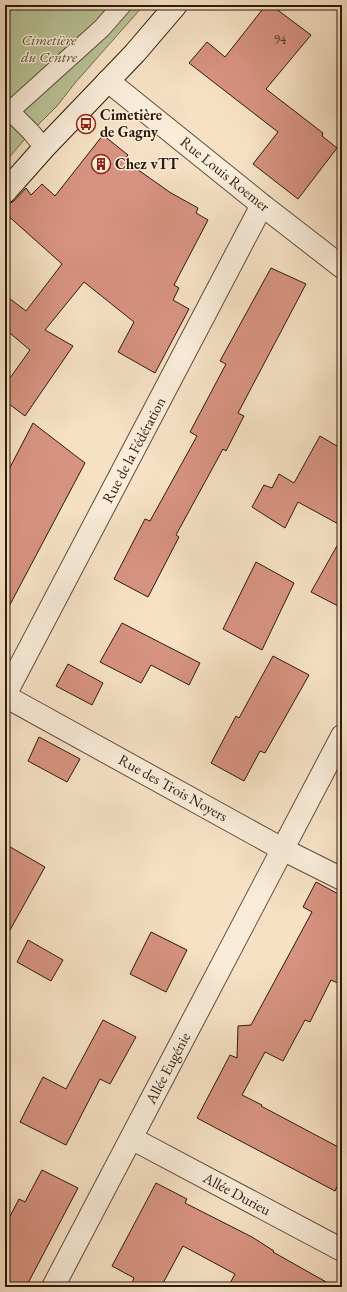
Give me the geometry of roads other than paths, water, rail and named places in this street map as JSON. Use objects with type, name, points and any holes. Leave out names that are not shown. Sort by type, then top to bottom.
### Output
[{"type":"street","points":[[5,192],[44,148],[135,53],[176,5]]},
{"type":"street","name":"Rue Louis Roemer","points":[[108,81],[262,205],[342,266]]},
{"type":"street","name":"Rue de la Fédération","points":[[5,695],[262,205]]},
{"type":"street","name":"Rue des Trois Noyers","points":[[5,695],[282,849],[342,880]]},
{"type":"street","name":"Allée Eugénie","points":[[53,1287],[342,736]]},
{"type":"street","name":"Allée Durieu","points":[[131,1138],[342,1250]]},
{"type":"lane","points":[[44,148],[31,132],[7,108],[102,28],[122,5]]},
{"type":"place","name":"Cimetière de Gagny","points":[[86,124]]},
{"type":"place","name":"Chez vTT","points":[[101,164]]},
{"type":"park label","name":"Cimetière du Centre","points":[[49,48]]}]
